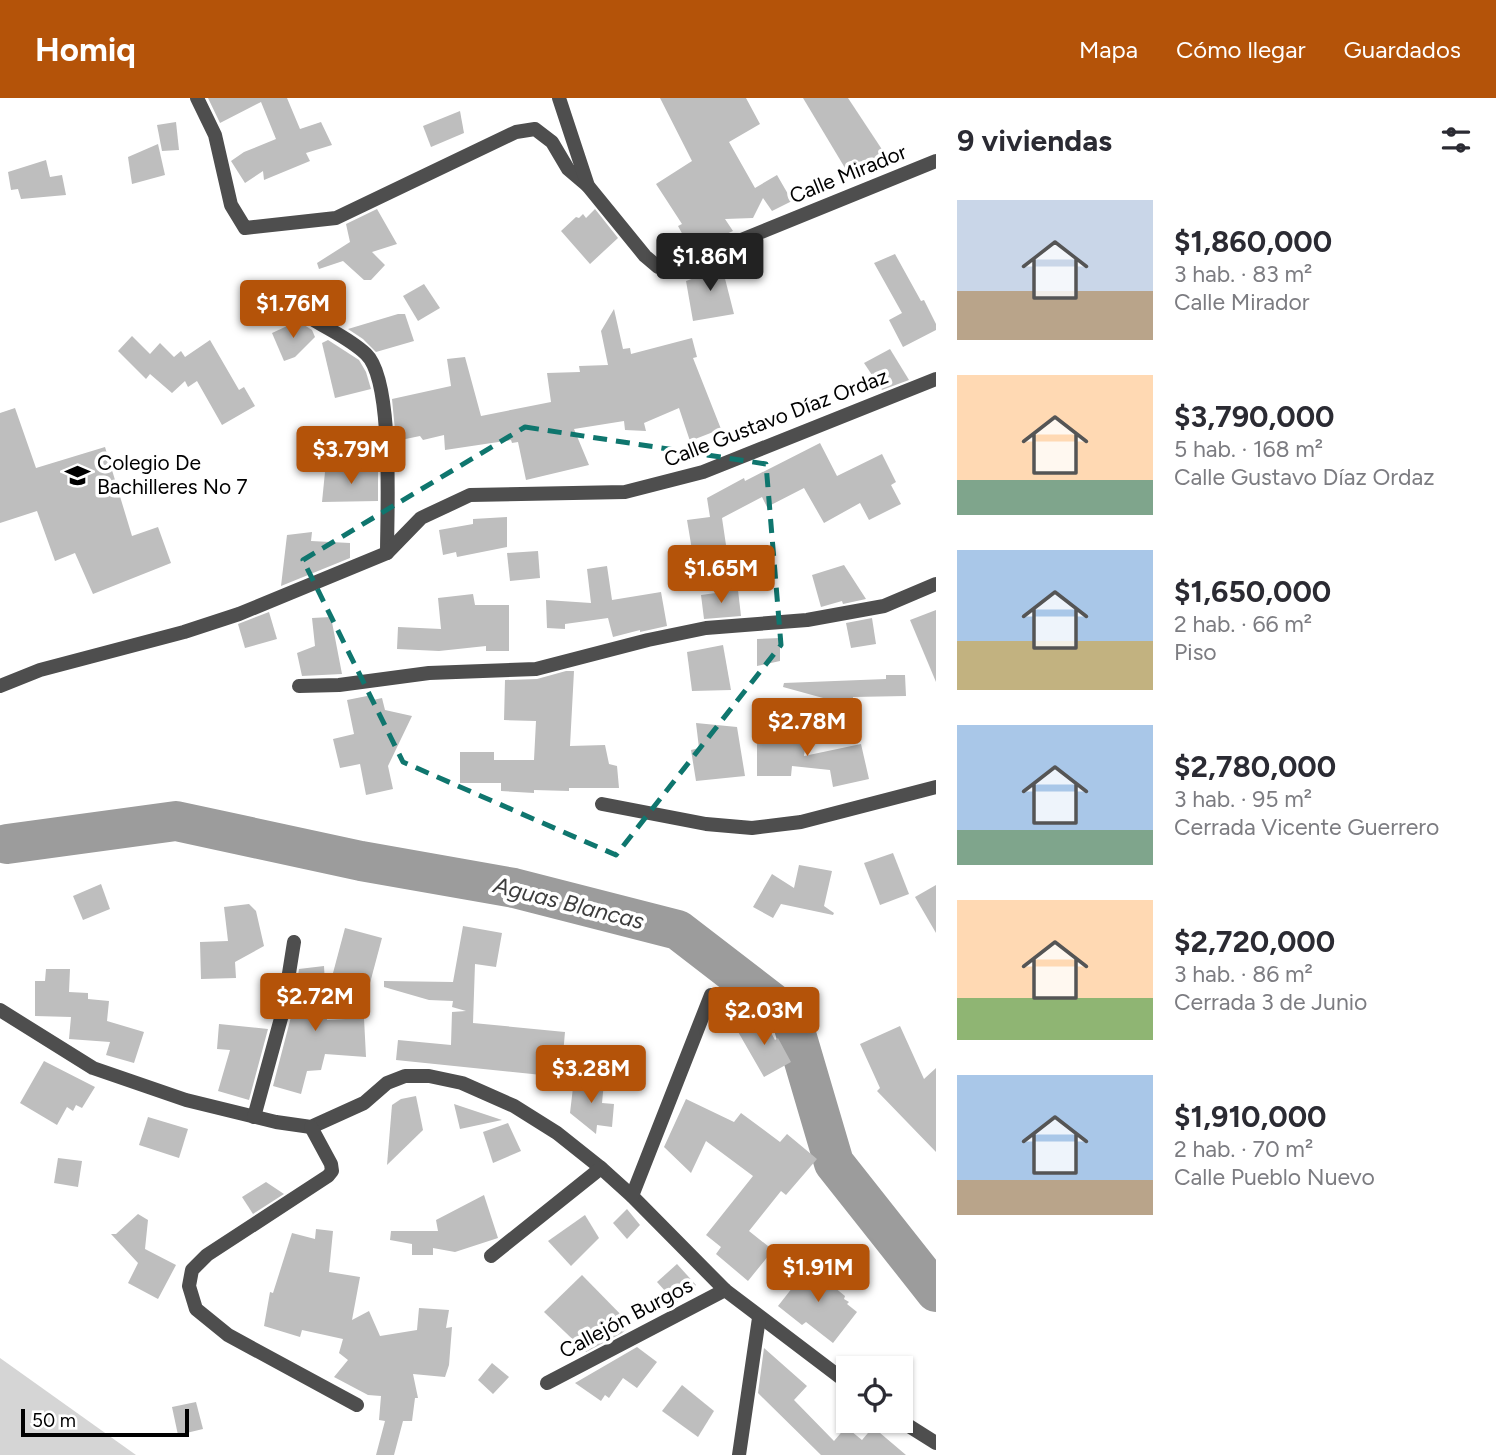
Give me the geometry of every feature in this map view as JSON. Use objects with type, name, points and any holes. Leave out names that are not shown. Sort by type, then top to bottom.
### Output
[{"type":"street","points":[[197,98],[215,135],[231,205],[245,228],[336,218],[516,132],[535,129],[552,142],[568,169],[588,186]]},
{"type":"street","points":[[562,99],[588,186]]},
{"type":"street","name":"Calle Mirador","points":[[588,186],[645,256],[658,267],[675,267],[936,161]]},
{"type":"street","points":[[287,299],[298,311],[366,354],[376,368],[387,446],[387,553]]},
{"type":"street","name":"Calle Gustavo Díaz Ordaz","points":[[0,686],[40,670],[184,632],[239,614],[387,553],[421,518],[470,495],[625,492],[703,472],[936,379]]},
{"type":"street","points":[[299,686],[339,685],[442,672],[536,669],[706,628],[807,620],[884,606],[936,584]]},
{"type":"street","points":[[602,804],[706,824],[752,828],[801,822],[936,787]]},
{"type":"street","points":[[254,1118],[283,1011],[294,942]]},
{"type":"street","points":[[632,1196],[711,995]]},
{"type":"street","points":[[0,1010],[93,1068],[186,1100],[254,1118],[311,1127],[363,1103],[387,1083],[404,1076],[429,1076],[462,1083],[514,1106],[557,1133],[632,1196],[725,1290],[836,1374]]},
{"type":"street","points":[[311,1127],[331,1164],[332,1171],[207,1255],[192,1270],[189,1286],[196,1309],[228,1335],[357,1405]]},
{"type":"street","points":[[491,1256],[601,1168]]},
{"type":"street","name":"Callejón Burgos","points":[[547,1383],[725,1290]]},
{"type":"street","points":[[738,1455],[759,1318]]},
{"type":"street","points":[[913,1429],[936,1443]]},
{"type":"highlighted area","points":[[525,427],[766,464],[781,645],[616,855],[403,762],[303,560]]},
{"type":"shaded area","points":[[0,1358],[136,1455],[0,1455]]},
{"type":"building","points":[[208,98],[287,98],[300,129],[321,122],[332,145],[306,153],[310,161],[264,180],[263,171],[245,183],[231,161],[244,152],[276,139],[261,102],[220,123]]},
{"type":"building","points":[[660,98],[746,98],[760,124],[729,142],[755,188],[777,175],[792,201],[772,211],[763,198],[753,218],[725,219],[733,231],[691,250],[678,226],[682,224],[656,184],[692,161]]},
{"type":"building","points":[[803,98],[848,98],[885,154],[848,173]]},
{"type":"building","points":[[460,111],[464,133],[431,147],[423,126]]},
{"type":"building","points":[[176,122],[179,150],[162,151],[157,125]]},
{"type":"building","points":[[158,144],[165,175],[132,184],[128,157]]},
{"type":"building","points":[[46,160],[50,177],[62,175],[66,195],[21,199],[18,189],[11,190],[8,172]]},
{"type":"building","points":[[377,209],[397,244],[372,252],[385,265],[371,280],[364,280],[343,261],[319,269],[317,263],[350,242],[346,224]]},
{"type":"building","points":[[595,209],[618,238],[590,264],[561,231],[576,217],[579,218],[583,214],[586,218]]},
{"type":"building","points":[[895,254],[936,324],[936,330],[903,347],[889,320],[902,313],[874,263]]},
{"type":"building","points":[[720,259],[734,314],[693,321],[686,281],[703,275],[700,267]]},
{"type":"building","points":[[424,284],[440,308],[418,321],[403,296]]},
{"type":"building","points":[[614,309],[623,349],[630,348],[631,354],[692,338],[697,357],[693,358],[721,429],[690,441],[679,408],[644,423],[646,431],[625,430],[624,421],[574,429],[589,465],[526,480],[518,442],[512,443],[511,440],[445,450],[444,435],[423,440],[420,436],[396,441],[392,399],[451,386],[447,359],[465,357],[481,416],[551,402],[547,373],[580,372],[579,366],[608,365],[601,331]]},
{"type":"building","points":[[405,314],[414,341],[376,352],[348,329]]},
{"type":"building","points":[[298,321],[312,330],[315,337],[295,357],[284,361],[272,333]]},
{"type":"building","points":[[132,336],[150,354],[160,343],[174,357],[181,351],[185,357],[210,340],[239,390],[244,387],[255,406],[222,425],[197,381],[188,387],[185,381],[172,393],[150,374],[146,379],[118,351]]},
{"type":"building","points":[[328,340],[359,360],[371,389],[335,398],[322,343]]},
{"type":"building","points":[[890,349],[909,380],[882,390],[864,363]]},
{"type":"building","points":[[15,408],[36,468],[105,447],[132,536],[158,527],[171,563],[93,594],[75,553],[55,561],[37,511],[0,523],[0,413]]},
{"type":"building","points":[[820,443],[837,476],[882,454],[896,482],[891,485],[901,504],[869,520],[860,503],[824,523],[804,488],[767,507],[762,497],[722,518],[726,545],[692,550],[687,520],[710,517],[707,498]]},
{"type":"building","points":[[378,468],[378,501],[322,502],[325,472]]},
{"type":"building","points":[[507,517],[507,547],[457,557],[456,552],[443,555],[439,530],[473,524],[473,519]]},
{"type":"building","points":[[312,532],[311,541],[350,543],[350,558],[281,586],[287,535]]},
{"type":"building","points":[[538,551],[540,578],[510,581],[507,553]]},
{"type":"building","points":[[765,553],[770,581],[741,586],[736,558]]},
{"type":"building","points":[[844,565],[866,599],[843,604],[842,601],[821,607],[812,575]]},
{"type":"building","points":[[607,566],[612,600],[661,592],[667,626],[613,637],[608,618],[565,624],[565,629],[547,628],[546,600],[591,603],[587,569]]},
{"type":"building","points":[[738,590],[741,616],[704,619],[701,595]]},
{"type":"building","points":[[473,594],[475,605],[509,605],[509,651],[486,651],[486,646],[439,651],[397,649],[398,627],[441,629],[438,598]]},
{"type":"building","points":[[936,610],[936,682],[910,620]]},
{"type":"building","points":[[269,612],[277,639],[245,648],[238,624]]},
{"type":"building","points":[[331,617],[342,674],[302,676],[297,653],[315,646],[312,618]]},
{"type":"building","points":[[872,618],[876,644],[851,648],[846,623]]},
{"type":"building","points":[[780,638],[780,661],[757,666],[757,639]]},
{"type":"building","points":[[723,645],[731,690],[692,691],[687,652]]},
{"type":"building","points":[[574,671],[570,746],[605,745],[609,764],[617,766],[619,788],[534,790],[534,793],[501,791],[501,783],[460,783],[460,752],[494,752],[494,760],[534,760],[536,721],[504,720],[505,680],[537,679]]},
{"type":"building","points":[[886,675],[905,675],[906,696],[853,697],[853,701],[834,701],[783,687],[784,683],[886,679]]},
{"type":"building","points":[[372,695],[373,700],[382,698],[385,710],[412,716],[388,766],[393,789],[366,795],[360,764],[340,768],[333,739],[354,734],[347,700]]},
{"type":"building","points":[[696,723],[737,727],[745,776],[696,781],[691,750],[699,748]]},
{"type":"building","points":[[757,729],[807,734],[804,756],[861,744],[869,779],[833,787],[830,770],[792,766],[791,776],[757,776]]},
{"type":"building","points":[[893,853],[909,894],[880,905],[864,863]]},
{"type":"building","points":[[799,865],[832,871],[824,906],[834,913],[833,915],[781,904],[773,918],[753,907],[772,874],[794,888]]},
{"type":"building","points":[[101,884],[110,909],[83,920],[73,896]]},
{"type":"building","points":[[936,885],[936,933],[915,897]]},
{"type":"building","points":[[249,904],[256,911],[264,946],[235,962],[236,978],[201,979],[200,942],[228,941],[224,907]]},
{"type":"building","points":[[463,926],[502,933],[496,967],[475,964],[473,1023],[565,1032],[561,1077],[396,1060],[398,1040],[451,1045],[452,1012],[466,1011],[452,1007],[453,1001],[429,1000],[384,987],[384,981],[453,982]]},
{"type":"building","points":[[345,928],[382,938],[370,983],[333,973]]},
{"type":"building","points":[[324,966],[327,1020],[364,1018],[366,1057],[325,1054],[321,1070],[307,1071],[301,1094],[273,1086],[292,1013],[299,969]]},
{"type":"building","points":[[46,969],[70,969],[69,992],[88,993],[88,999],[109,1001],[107,1021],[144,1032],[134,1063],[106,1055],[110,1042],[69,1039],[71,1017],[35,1016],[35,981],[45,981]]},
{"type":"building","points":[[762,1016],[791,1062],[764,1077],[737,1030]]},
{"type":"building","points":[[219,1024],[268,1029],[249,1100],[218,1091],[230,1050],[217,1049]]},
{"type":"building","points":[[900,1026],[924,1079],[936,1068],[936,1152],[877,1091],[880,1088],[860,1044]]},
{"type":"building","points":[[44,1061],[95,1087],[82,1108],[76,1105],[73,1111],[67,1107],[57,1125],[20,1103]]},
{"type":"building","points":[[574,1079],[604,1082],[602,1103],[614,1104],[612,1127],[597,1125],[596,1134],[570,1113]]},
{"type":"building","points":[[416,1096],[423,1130],[387,1165],[392,1105],[401,1099]]},
{"type":"building","points":[[686,1099],[734,1122],[741,1113],[780,1142],[787,1134],[817,1159],[786,1195],[781,1191],[749,1231],[773,1250],[748,1281],[716,1254],[721,1247],[706,1235],[753,1176],[706,1141],[691,1173],[664,1147]]},
{"type":"building","points":[[454,1104],[502,1120],[460,1129]]},
{"type":"building","points":[[148,1117],[188,1129],[179,1158],[139,1145]]},
{"type":"building","points":[[508,1123],[521,1151],[493,1163],[483,1132]]},
{"type":"building","points":[[58,1158],[82,1161],[78,1187],[54,1183]]},
{"type":"building","points":[[266,1182],[284,1194],[253,1214],[242,1197]]},
{"type":"building","points":[[484,1195],[498,1238],[455,1252],[433,1248],[433,1255],[412,1255],[412,1244],[390,1240],[391,1231],[438,1231],[436,1220]]},
{"type":"building","points":[[627,1209],[640,1225],[627,1239],[613,1223]]},
{"type":"building","points":[[138,1214],[148,1220],[145,1249],[176,1265],[158,1299],[128,1283],[138,1263],[111,1234],[116,1234]]},
{"type":"building","points":[[585,1215],[599,1238],[571,1266],[548,1241]]},
{"type":"building","points":[[316,1229],[333,1231],[329,1272],[360,1277],[352,1320],[369,1311],[380,1336],[417,1330],[419,1308],[449,1310],[446,1328],[452,1327],[449,1365],[445,1377],[413,1374],[418,1398],[415,1398],[412,1421],[403,1421],[394,1455],[376,1455],[385,1421],[379,1420],[381,1396],[368,1395],[334,1377],[348,1360],[339,1353],[343,1339],[302,1330],[300,1337],[264,1326],[270,1292],[273,1293],[292,1233],[315,1239]]},
{"type":"building","points":[[677,1264],[696,1285],[676,1303],[657,1282]]},
{"type":"building","points":[[811,1264],[836,1284],[834,1287],[857,1312],[833,1343],[806,1322],[802,1325],[778,1306]]},
{"type":"building","points":[[582,1275],[631,1325],[622,1333],[586,1352],[544,1312]]},
{"type":"building","points":[[637,1347],[657,1362],[637,1388],[623,1378],[609,1398],[605,1395],[601,1401],[575,1383]]},
{"type":"building","points":[[764,1348],[807,1386],[794,1400],[834,1441],[841,1433],[853,1433],[862,1440],[868,1433],[880,1433],[906,1455],[821,1455],[758,1393]]},
{"type":"building","points":[[492,1363],[509,1377],[493,1394],[478,1380]]},
{"type":"building","points":[[682,1385],[714,1411],[698,1437],[662,1411]]},
{"type":"building","points":[[196,1402],[203,1429],[178,1435],[172,1407]]},
{"type":"waterway","name":"Aguas Blancas","points":[[7,844],[176,821],[361,861],[514,888],[678,930],[791,1017],[834,1163],[936,1292]]},
{"type":"place","name":"Colegio De Bachilleres No 7","points":[[77,475]]}]
